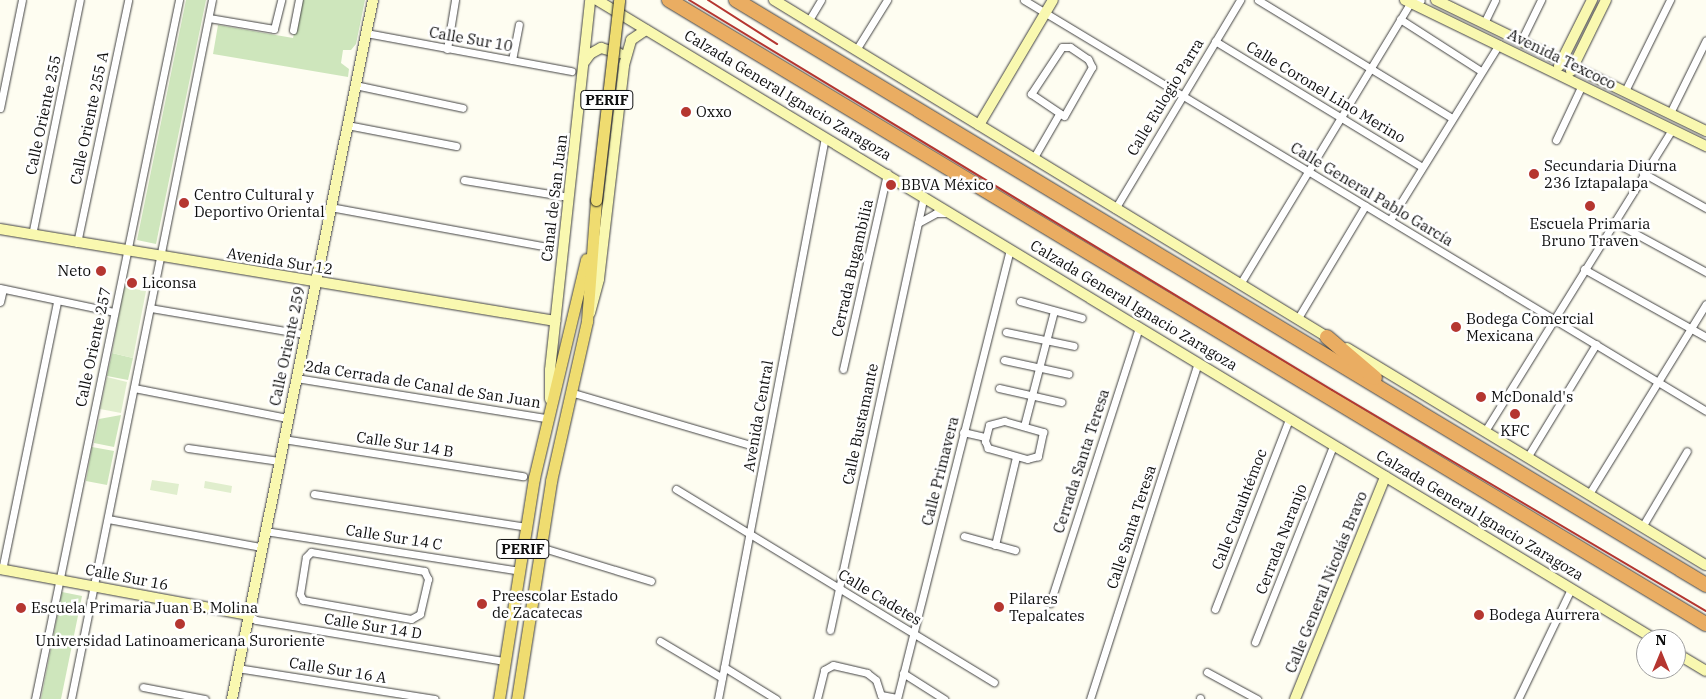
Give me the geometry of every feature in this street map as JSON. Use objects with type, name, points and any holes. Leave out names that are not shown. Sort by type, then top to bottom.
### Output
[{"type":"highway","name":"Calzada General Ignacio Zaragoza","points":[[669,0],[1706,624]]},
{"type":"highway","points":[[736,0],[1706,585]]},
{"type":"highway","points":[[1327,337],[1404,403]]},
{"type":"main road","name":"Calle Oriente 259","points":[[232,699],[287,418],[373,0]]},
{"type":"main road","name":"Canal de San Juan","points":[[499,699],[500,660],[520,571],[526,527],[550,399],[555,321],[585,62],[590,0]]},
{"type":"main road","name":"Calzada General Ignacio Zaragoza","points":[[597,0],[888,173],[950,213],[1637,629]]},
{"type":"main road","name":"Canal de San Juan","points":[[586,321],[592,231],[619,0]]},
{"type":"main road","points":[[774,0],[1115,209],[1485,430],[1706,565]]},
{"type":"main road","points":[[978,124],[1053,0]]},
{"type":"main road","name":"Avenida Texcoco","points":[[1436,0],[1706,130]]},
{"type":"main road","points":[[1556,72],[1592,0]]},
{"type":"main road","points":[[1567,78],[1606,0]]},
{"type":"main road","name":"Avenida Texcoco","points":[[1408,1],[1706,146]]},
{"type":"main road","name":"Canal de San Juan","points":[[517,699],[540,547],[570,392],[586,321],[599,278],[624,65],[631,40],[646,30]]},
{"type":"main road","points":[[585,62],[595,51],[609,48],[620,54],[624,65]]},
{"type":"main road","name":"Avenida Sur 12","points":[[0,229],[315,283],[555,321]]},
{"type":"main road","name":"Canal de San Juan","points":[[550,399],[571,329],[592,231]]},
{"type":"main road","name":"Calle General Nicolás Bravo","points":[[1295,699],[1385,477]]},
{"type":"main road","name":"Calle Sur 16","points":[[1,569],[248,615]]},
{"type":"main road","points":[[1686,659],[1706,671]]},
{"type":"street","points":[[0,108],[22,0]]},
{"type":"street","name":"Calle Oriente 255","points":[[32,235],[80,0]]},
{"type":"street","name":"Calle Oriente 255 A","points":[[77,243],[128,0]]},
{"type":"street","name":"Calle Oriente 257","points":[[35,699],[179,0]]},
{"type":"street","points":[[71,699],[212,0]]},
{"type":"street","points":[[208,18],[274,29],[281,0]]},
{"type":"street","points":[[293,30],[299,0]]},
{"type":"street","points":[[447,49],[455,0]]},
{"type":"street","points":[[809,20],[822,0]]},
{"type":"street","points":[[856,50],[887,0]]},
{"type":"street","name":"Calle General Pablo García","points":[[1024,0],[1706,411]]},
{"type":"street","name":"Calle Eulogio Parra","points":[[1115,209],[1240,0]]},
{"type":"street","points":[[1258,0],[1452,118]]},
{"type":"street","points":[[1240,284],[1400,18],[1408,1],[1421,0]]},
{"type":"street","points":[[1484,23],[1495,0]]},
{"type":"street","points":[[1521,41],[1541,0]]},
{"type":"street","points":[[1625,91],[1670,0]]},
{"type":"street","points":[[1400,18],[1481,71]]},
{"type":"street","points":[[512,60],[519,25]]},
{"type":"street","name":"Calle Sur 10","points":[[366,33],[572,71]]},
{"type":"street","points":[[1670,113],[1706,40]]},
{"type":"street","name":"Calle Coronel Lino Merino","points":[[1215,41],[1422,167]]},
{"type":"street","points":[[1390,220],[1499,44]]},
{"type":"street","points":[[1067,46],[1088,59],[1092,67],[1065,116],[1059,114],[1031,93],[1060,49],[1067,46]]},
{"type":"street","points":[[355,85],[463,108]]},
{"type":"street","points":[[1556,140],[1582,85]]},
{"type":"street","points":[[1033,159],[1059,114]]},
{"type":"street","points":[[347,125],[456,146]]},
{"type":"street","points":[[1485,430],[1672,129]]},
{"type":"street","name":"Avenida Central","points":[[718,699],[825,137]]},
{"type":"street","name":"Cerrada Bugambilia","points":[[844,369],[888,173]]},
{"type":"street","points":[[1643,173],[1706,208]]},
{"type":"street","points":[[464,180],[570,197]]},
{"type":"street","name":"Calle Bustamante","points":[[830,630],[924,196]]},
{"type":"street","points":[[1298,318],[1365,206]]},
{"type":"street","points":[[330,208],[547,246]]},
{"type":"street","points":[[918,224],[936,213],[950,213]]},
{"type":"street","points":[[1614,222],[1706,272]]},
{"type":"street","name":"Calle Primavera","points":[[897,699],[1010,249]]},
{"type":"street","points":[[1584,269],[1706,337]]},
{"type":"street","points":[[0,302],[1,288],[114,312]]},
{"type":"street","points":[[1,569],[57,300]]},
{"type":"street","points":[[1020,301],[1082,318]]},
{"type":"street","points":[[1589,494],[1706,304]]},
{"type":"street","points":[[150,308],[304,334]]},
{"type":"street","points":[[1024,426],[1054,310]]},
{"type":"street","name":"Cerrada Santa Teresa","points":[[1050,603],[1139,328]]},
{"type":"street","points":[[1006,332],[1074,346]]},
{"type":"street","points":[[1528,456],[1596,344]]},
{"type":"street","points":[[1004,360],[1069,374]]},
{"type":"street","name":"Calle Santa Teresa","points":[[1090,699],[1198,363]]},
{"type":"street","name":"2da Cerrada de Canal de San Juan","points":[[296,378],[547,418]]},
{"type":"street","points":[[134,388],[287,418]]},
{"type":"street","points":[[999,388],[1061,402]]},
{"type":"street","points":[[570,392],[754,446]]},
{"type":"street","name":"Calle Cuauhtémoc","points":[[1215,609],[1289,419]]},
{"type":"street","points":[[994,422],[1024,426],[1041,431],[1044,437],[1038,456],[1016,457],[993,451],[986,445],[985,437],[994,422]]},
{"type":"street","points":[[963,432],[985,437]]},
{"type":"street","name":"Calle Sur 14 B","points":[[283,439],[522,476]]},
{"type":"street","name":"Cerrada Naranjo","points":[[1255,642],[1333,446]]},
{"type":"street","points":[[188,448],[279,461]]},
{"type":"street","points":[[1642,527],[1687,451]]},
{"type":"street","points":[[995,545],[1016,457]]},
{"type":"street","name":"Calle Cadetes","points":[[676,489],[994,682]]},
{"type":"street","points":[[314,494],[526,527]]},
{"type":"street","points":[[108,519],[262,547]]},
{"type":"street","name":"Calle Sur 14 C","points":[[265,531],[520,571]]},
{"type":"street","points":[[964,536],[1015,550]]},
{"type":"street","points":[[540,547],[652,580]]},
{"type":"street","points":[[379,562],[382,549]]},
{"type":"street","points":[[309,553],[379,562],[427,573],[420,614],[417,618],[300,599],[309,553]]},
{"type":"street","points":[[1518,699],[1571,589]]},
{"type":"street","name":"Calle Sur 14 D","points":[[248,615],[256,620],[500,660]]},
{"type":"street","points":[[660,641],[722,678]]},
{"type":"street","points":[[817,699],[824,670],[833,665],[867,673],[876,680],[882,696],[897,699]]},
{"type":"street","points":[[724,667],[776,699]]},
{"type":"street","name":"Calle Sur 16 A","points":[[237,668],[435,699]]},
{"type":"street","points":[[1207,672],[1257,699]]},
{"type":"street","points":[[903,673],[944,699]]},
{"type":"street","points":[[144,687],[205,699]]},
{"type":"green space","points":[[186,0],[206,0],[156,244],[137,240]]},
{"type":"green space","points":[[301,0],[365,0],[356,44],[351,50],[343,50],[341,63],[349,69],[348,77],[213,54],[218,25],[293,38]]},
{"type":"green space","points":[[124,287],[146,291],[133,358],[112,353]]},
{"type":"green space","points":[[112,353],[133,358],[128,380],[107,376]]},
{"type":"green space","points":[[107,377],[127,382],[121,413],[100,409]]},
{"type":"green space","points":[[121,415],[114,447],[94,443],[99,419]]},
{"type":"green space","points":[[92,447],[114,451],[107,485],[86,481]]},
{"type":"green space","points":[[152,480],[179,484],[177,495],[150,490]]},
{"type":"green space","points":[[205,481],[232,486],[231,493],[204,488]]},
{"type":"green space","points":[[62,592],[82,596],[61,699],[41,699]]},
{"type":"railway","points":[[689,0],[1332,390],[1706,611]]},
{"type":"railway","points":[[708,0],[777,44]]},
{"type":"place","name":"Oxxo","points":[[686,112]]},
{"type":"place","name":"Secundaria Diurna 236 Iztapalapa","points":[[1534,174]]},
{"type":"place","name":"BBVA México","points":[[891,185]]},
{"type":"place","name":"Centro Cultural y Deportivo Oriental","points":[[184,203]]},
{"type":"place","name":"Escuela Primaria Bruno Traven","points":[[1590,206]]},
{"type":"place","name":"Neto","points":[[101,271]]},
{"type":"place","name":"Liconsa","points":[[132,283]]},
{"type":"place","name":"Bodega Comercial Mexicana","points":[[1456,327]]},
{"type":"place","name":"McDonald's","points":[[1481,397]]},
{"type":"place","name":"KFC","points":[[1515,414]]},
{"type":"place","name":"Preescolar Estado de Zacatecas","points":[[482,604]]},
{"type":"place","name":"Pilares Tepalcates","points":[[999,607]]},
{"type":"place","name":"Escuela Primaria Juan B. Molina","points":[[21,608]]},
{"type":"place","name":"Bodega Aurrera","points":[[1479,615]]},
{"type":"place","name":"Universidad Latinoamericana Suroriente","points":[[180,624]]}]
